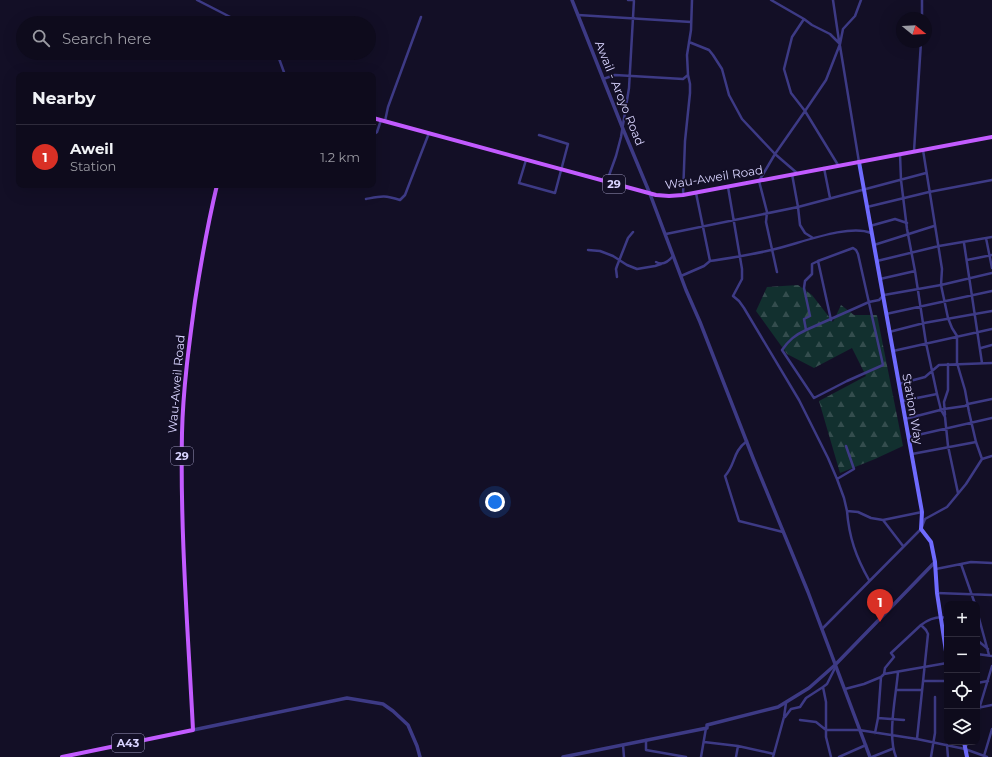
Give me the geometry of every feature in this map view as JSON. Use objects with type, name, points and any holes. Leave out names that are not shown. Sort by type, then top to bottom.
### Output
[{"type":"main road","name":"Wau-Aweil Road","points":[[376,119],[662,196],[682,195],[992,137]]},
{"type":"main road","name":"Station Way","points":[[859,162],[922,512],[921,529]]},
{"type":"main road","name":"Wau-Aweil Road","points":[[193,730],[183,532],[182,433],[191,328],[202,258],[216,188]]},
{"type":"main road","points":[[921,529],[931,542],[936,569],[936,593],[944,640]]},
{"type":"main road","name":"A43","points":[[62,757],[193,730]]},
{"type":"main road","points":[[964,745],[967,757]]},
{"type":"street","points":[[197,0],[228,16]]},
{"type":"street","name":"Awail - Aroyo Road","points":[[572,0],[666,234],[681,276],[845,689],[859,730],[871,757]]},
{"type":"street","points":[[606,182],[616,156],[623,129],[629,88],[634,0],[628,0]]},
{"type":"street","points":[[682,195],[684,148],[690,93],[687,55],[692,0]]},
{"type":"street","points":[[771,0],[830,34],[840,44]]},
{"type":"street","points":[[832,0],[859,162]]},
{"type":"street","points":[[777,272],[766,222],[767,212],[759,181],[775,154],[826,80],[840,44],[842,29],[855,16],[861,0]]},
{"type":"street","points":[[922,0],[922,12]]},
{"type":"street","points":[[577,15],[691,22]]},
{"type":"street","points":[[376,133],[383,121],[421,16]]},
{"type":"street","points":[[804,19],[792,37],[784,69],[791,93],[838,165]]},
{"type":"street","points":[[689,42],[709,50],[722,69],[729,95],[742,119],[795,174],[800,225],[805,233],[813,239]]},
{"type":"street","points":[[914,151],[921,48]]},
{"type":"street","points":[[280,60],[284,72]]},
{"type":"street","points":[[603,79],[615,75],[683,79],[688,75]]},
{"type":"street","points":[[366,199],[388,196],[400,200],[405,195],[429,133]]},
{"type":"street","points":[[526,160],[520,183],[555,193],[568,144],[539,135]]},
{"type":"street","points":[[922,150],[934,226],[939,246],[942,269],[941,285],[948,318],[957,336],[957,363],[976,442],[982,459]]},
{"type":"street","points":[[900,154],[903,199],[908,234],[916,271],[931,372],[945,417],[948,446],[958,493]]},
{"type":"street","points":[[824,168],[830,198]]},
{"type":"street","points":[[666,234],[798,206],[926,173]]},
{"type":"street","points":[[867,207],[929,192],[992,180]]},
{"type":"street","points":[[728,186],[740,256],[742,279],[733,296],[744,308],[799,400],[828,458],[837,479],[847,511],[852,545],[870,580]]},
{"type":"street","points":[[696,192],[710,261]]},
{"type":"street","points":[[870,226],[895,219],[907,223]]},
{"type":"street","points":[[874,246],[934,226]]},
{"type":"street","points":[[681,276],[704,266],[710,261],[772,250],[834,233],[854,230],[871,233]]},
{"type":"street","points":[[617,277],[616,269],[619,260],[628,238],[633,232]]},
{"type":"street","points":[[877,261],[912,254],[939,246],[964,243],[992,237]]},
{"type":"street","points":[[986,238],[991,255],[992,268]]},
{"type":"street","points":[[964,243],[971,295],[981,348],[982,363]]},
{"type":"street","points":[[806,330],[804,319],[810,316],[804,288],[805,281],[812,274],[812,264],[853,248],[858,254],[869,302],[883,364],[814,398],[782,350],[788,341],[796,335],[869,302],[879,300],[884,295],[992,274]]},
{"type":"street","points":[[588,250],[600,251],[637,269],[661,264],[666,262],[674,255]]},
{"type":"street","points":[[967,260],[991,255]]},
{"type":"street","points":[[818,261],[831,320]]},
{"type":"street","points":[[656,262],[661,264]]},
{"type":"street","points":[[880,279],[916,271]]},
{"type":"street","points":[[886,314],[992,291]]},
{"type":"street","points":[[889,332],[948,318],[992,311]]},
{"type":"street","points":[[892,351],[926,342],[992,329]]},
{"type":"street","points":[[981,348],[992,345]]},
{"type":"street","points":[[899,384],[925,377],[939,365],[957,363],[992,363]]},
{"type":"street","points":[[943,409],[948,390],[948,364]]},
{"type":"street","points":[[902,401],[937,394]]},
{"type":"street","points":[[905,419],[943,409],[992,400]]},
{"type":"street","points":[[908,437],[992,418]]},
{"type":"street","points":[[746,441],[736,452],[734,462],[725,476],[739,522],[783,532]]},
{"type":"street","points":[[911,454],[976,442]]},
{"type":"street","points":[[837,479],[854,469],[846,446]]},
{"type":"street","points":[[821,629],[921,529],[925,520],[947,507],[966,484],[982,459],[992,456]]},
{"type":"street","points":[[847,511],[858,512],[872,518],[883,520],[922,512]]},
{"type":"street","points":[[883,520],[903,546]]},
{"type":"street","points":[[563,757],[706,728],[707,725],[762,712],[786,703],[809,688],[835,667],[935,562]]},
{"type":"street","points":[[936,569],[971,562],[992,563]]},
{"type":"street","points":[[961,564],[974,601]]},
{"type":"street","points":[[936,593],[992,595]]},
{"type":"street","points":[[845,689],[864,684],[881,677],[884,674],[885,668],[894,657],[891,653],[921,625],[940,617],[944,618]]},
{"type":"street","points":[[980,623],[990,655],[980,654]]},
{"type":"street","points":[[917,739],[928,634],[921,625]]},
{"type":"street","points":[[980,643],[988,650]]},
{"type":"street","points":[[884,674],[944,664]]},
{"type":"street","points":[[980,702],[992,666]]},
{"type":"street","points":[[784,717],[791,709],[800,707],[806,698],[824,687],[835,667]]},
{"type":"street","points":[[896,757],[892,749],[892,735],[898,672]]},
{"type":"street","points":[[875,733],[878,718],[881,677]]},
{"type":"street","points":[[923,681],[944,681]]},
{"type":"street","points":[[980,682],[988,681]]},
{"type":"street","points":[[824,687],[826,702],[826,737],[831,757]]},
{"type":"street","points":[[897,690],[922,690]]},
{"type":"street","points":[[931,757],[935,733],[935,697]]},
{"type":"street","points":[[193,730],[347,698],[382,704],[393,711],[408,725],[420,757]]},
{"type":"street","points":[[704,742],[738,746],[774,756],[786,703]]},
{"type":"street","points":[[980,707],[992,705]]},
{"type":"street","points":[[878,718],[904,720]]},
{"type":"street","points":[[800,720],[816,722],[826,730],[859,730],[944,744]]},
{"type":"street","points":[[701,757],[706,728]]},
{"type":"street","points":[[948,757],[947,745],[965,748],[985,756],[992,729]]},
{"type":"street","points":[[646,740],[646,750],[686,757]]},
{"type":"street","points":[[623,745],[624,757]]},
{"type":"street","points":[[839,757],[866,745]]},
{"type":"street","points":[[736,757],[738,746]]},
{"type":"street","points":[[871,757],[892,749]]},
{"type":"green space","points":[[798,285],[812,295],[833,322],[841,305],[854,315],[877,315],[903,446],[840,473],[819,401],[866,376],[852,348],[814,368],[787,354],[756,311],[767,287]]},
{"type":"place","name":"Aweil","points":[[880,622]]}]
